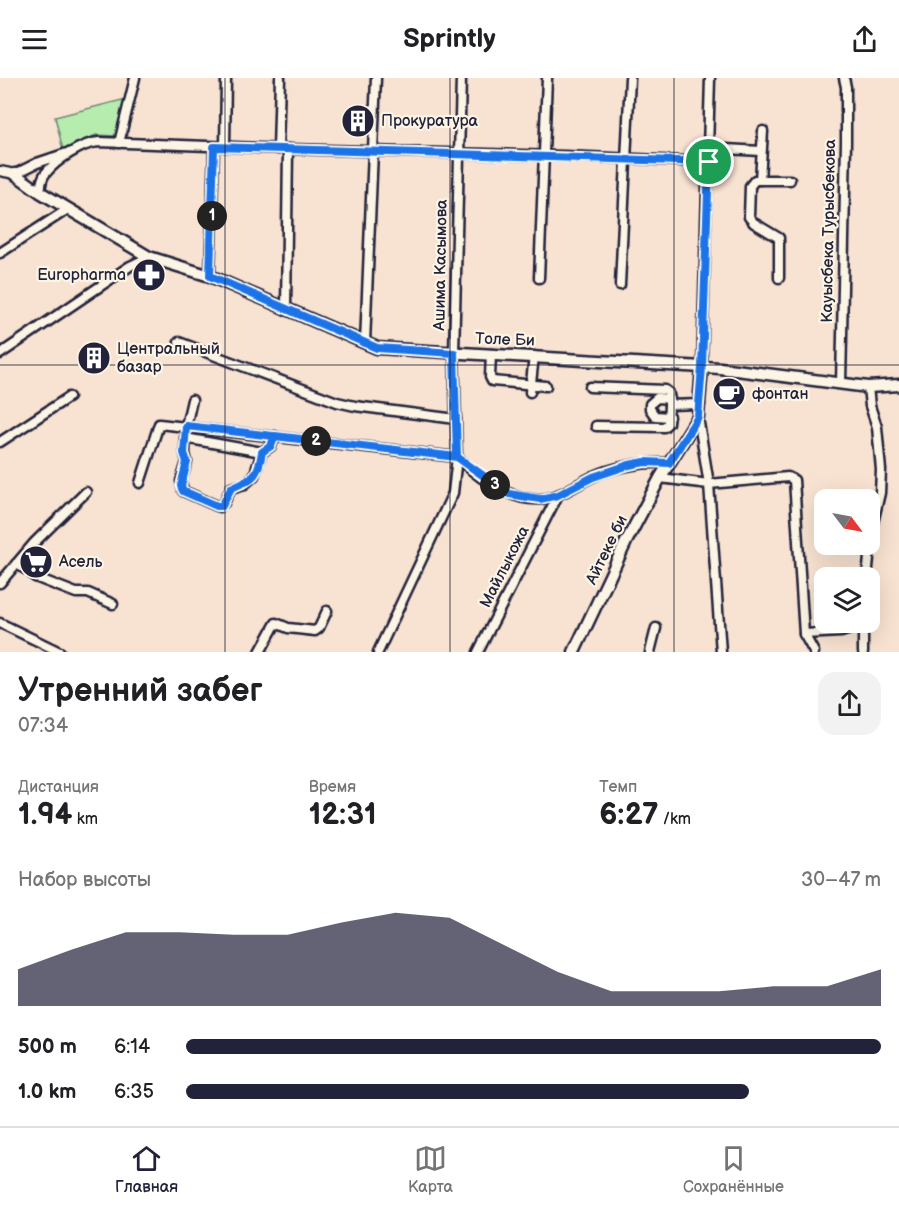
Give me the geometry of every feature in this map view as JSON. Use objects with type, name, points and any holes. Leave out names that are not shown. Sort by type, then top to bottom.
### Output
[{"type":"street","points":[[118,143],[135,78]]},
{"type":"street","points":[[225,147],[226,78]]},
{"type":"street","points":[[278,149],[280,78]]},
{"type":"street","points":[[365,343],[376,78]]},
{"type":"street","name":"Ашима Касымова","points":[[378,652],[453,493],[457,457],[454,353],[461,78]]},
{"type":"street","points":[[539,278],[547,78]]},
{"type":"street","points":[[620,285],[630,78]]},
{"type":"street","points":[[710,78],[709,162],[698,417],[709,484],[721,652]]},
{"type":"street","name":"Кауысбека Турысбекова","points":[[841,384],[846,142],[844,78]]},
{"type":"street","points":[[760,180],[763,132]]},
{"type":"street","points":[[0,171],[15,174],[37,163],[72,152],[91,142],[709,162]]},
{"type":"street","points":[[210,276],[214,147]]},
{"type":"street","points":[[708,148],[761,151]]},
{"type":"street","points":[[286,310],[288,150]]},
{"type":"street","points":[[40,192],[46,173],[72,152]]},
{"type":"street","name":"Толе Би","points":[[15,174],[40,192],[149,257],[210,276],[377,348],[699,367],[868,387],[899,385]]},
{"type":"street","points":[[779,278],[779,238],[754,223],[749,217],[750,186],[755,180],[790,180]]},
{"type":"street","points":[[0,253],[68,209]]},
{"type":"street","points":[[0,354],[130,266],[149,257]]},
{"type":"street","points":[[179,342],[337,402],[456,419]]},
{"type":"street","points":[[491,354],[490,377],[492,381],[531,389],[546,386]]},
{"type":"street","points":[[531,389],[534,356]]},
{"type":"street","points":[[590,387],[665,390],[669,393],[669,417],[664,428],[596,426]]},
{"type":"street","points":[[868,387],[870,406],[877,427],[881,470],[880,493],[872,527],[868,567]]},
{"type":"street","points":[[0,442],[69,397]]},
{"type":"street","points":[[669,417],[655,416],[650,404],[657,398],[670,402],[700,404]]},
{"type":"street","points":[[192,400],[186,426],[184,453],[187,462],[181,486],[183,491],[219,507],[224,503],[231,488],[247,483],[254,476],[261,461],[262,452]]},
{"type":"street","name":"Айтеке би","points":[[574,652],[626,542],[660,478],[698,417]]},
{"type":"street","points":[[141,483],[159,424],[457,457],[509,494],[540,499],[558,495],[610,470],[645,462],[669,463]]},
{"type":"street","points":[[185,438],[262,452],[271,446],[275,436]]},
{"type":"street","points":[[660,478],[709,484],[788,477],[794,480],[804,634],[814,652]]},
{"type":"street","points":[[0,583],[15,564],[86,492]]},
{"type":"street","name":"Майлыкожа","points":[[478,652],[558,495]]},
{"type":"street","points":[[15,564],[35,577],[76,593],[88,593],[113,604]]},
{"type":"street","points":[[261,652],[276,623],[288,628],[315,631],[319,628],[327,611]]},
{"type":"street","points":[[0,623],[60,652]]},
{"type":"street","points":[[650,652],[656,628]]},
{"type":"street","points":[[804,634],[822,633]]},
{"type":"street","points":[[863,633],[863,652]]},
{"type":"green space","points":[[126,99],[116,136],[96,135],[63,150],[55,117]]},
{"type":"place","name":"Прокуратура","points":[[358,121]]},
{"type":"place","name":"Europharma","points":[[149,275]]},
{"type":"place","name":"Центральный базар","points":[[94,358]]},
{"type":"place","name":"фонтан","points":[[729,394]]},
{"type":"place","name":"Асель","points":[[36,562]]},
{"type":"route","points":[[709,162],[214,147],[210,276],[377,348],[454,353],[457,457],[236,431],[186,426],[184,453],[187,462],[181,486],[183,491],[219,507],[222,506],[231,488],[247,483],[254,476],[261,461],[262,452],[271,446],[275,436],[457,457],[509,494],[540,499],[558,495],[610,470],[645,462],[669,463],[698,417],[702,367],[709,162]]}]
